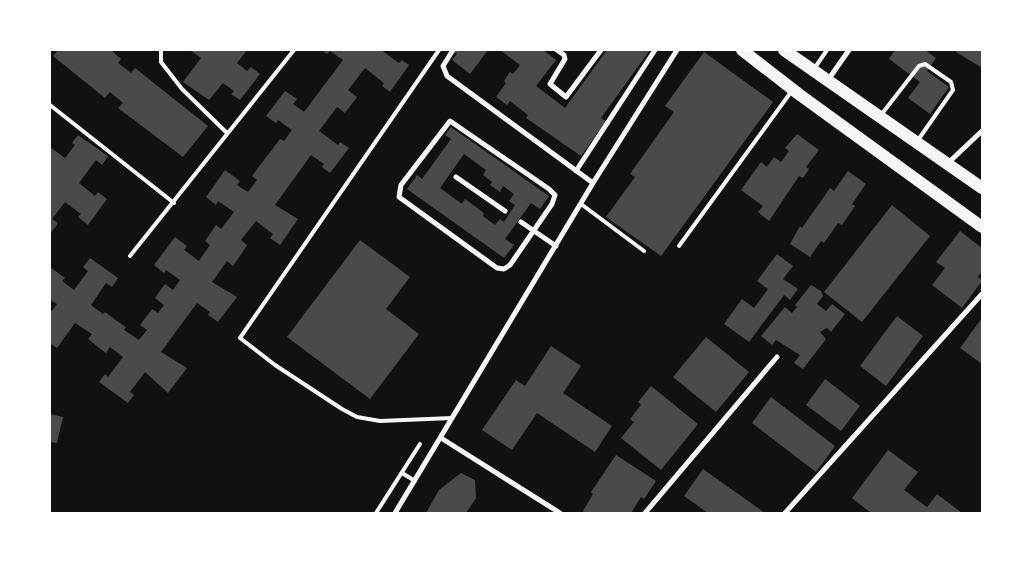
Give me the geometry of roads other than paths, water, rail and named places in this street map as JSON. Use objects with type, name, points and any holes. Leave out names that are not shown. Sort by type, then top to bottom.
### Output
[{"type":"main road","points":[[742,50],[792,89],[982,227]]},
{"type":"main road","points":[[784,50],[982,188]]},
{"type":"street","points":[[453,50],[443,66],[447,76],[593,183]]},
{"type":"street","points":[[557,50],[564,55],[565,59],[550,84],[566,98],[600,50]]},
{"type":"street","points":[[576,171],[655,50]]},
{"type":"street","points":[[395,513],[593,183],[678,50]]},
{"type":"street","points":[[828,81],[850,50]]},
{"type":"street","points":[[447,122],[453,122],[553,192],[555,199],[534,231],[510,265],[504,270],[403,201],[399,197],[399,190],[447,122]]},
{"type":"street","points":[[946,164],[982,131]]},
{"type":"street","points":[[456,177],[505,211]]},
{"type":"street","points":[[521,222],[556,246]]},
{"type":"street","points":[[785,513],[982,294]]},
{"type":"street","points":[[645,513],[776,357]]},
{"type":"street","points":[[441,438],[560,513]]},
{"type":"lane","points":[[161,50],[161,62],[182,89],[227,133]]},
{"type":"lane","points":[[130,256],[294,50]]},
{"type":"lane","points":[[439,50],[240,338],[275,365],[357,417],[380,421],[452,418]]},
{"type":"lane","points":[[813,70],[827,50]]},
{"type":"lane","points":[[880,117],[919,66],[925,64],[951,82],[953,90],[916,143]]},
{"type":"lane","points":[[680,246],[792,89]]},
{"type":"lane","points":[[50,104],[174,203]]},
{"type":"lane","points":[[581,204],[644,251]]},
{"type":"lane","points":[[376,513],[420,444]]},
{"type":"lane","points":[[402,473],[414,481]]}]
